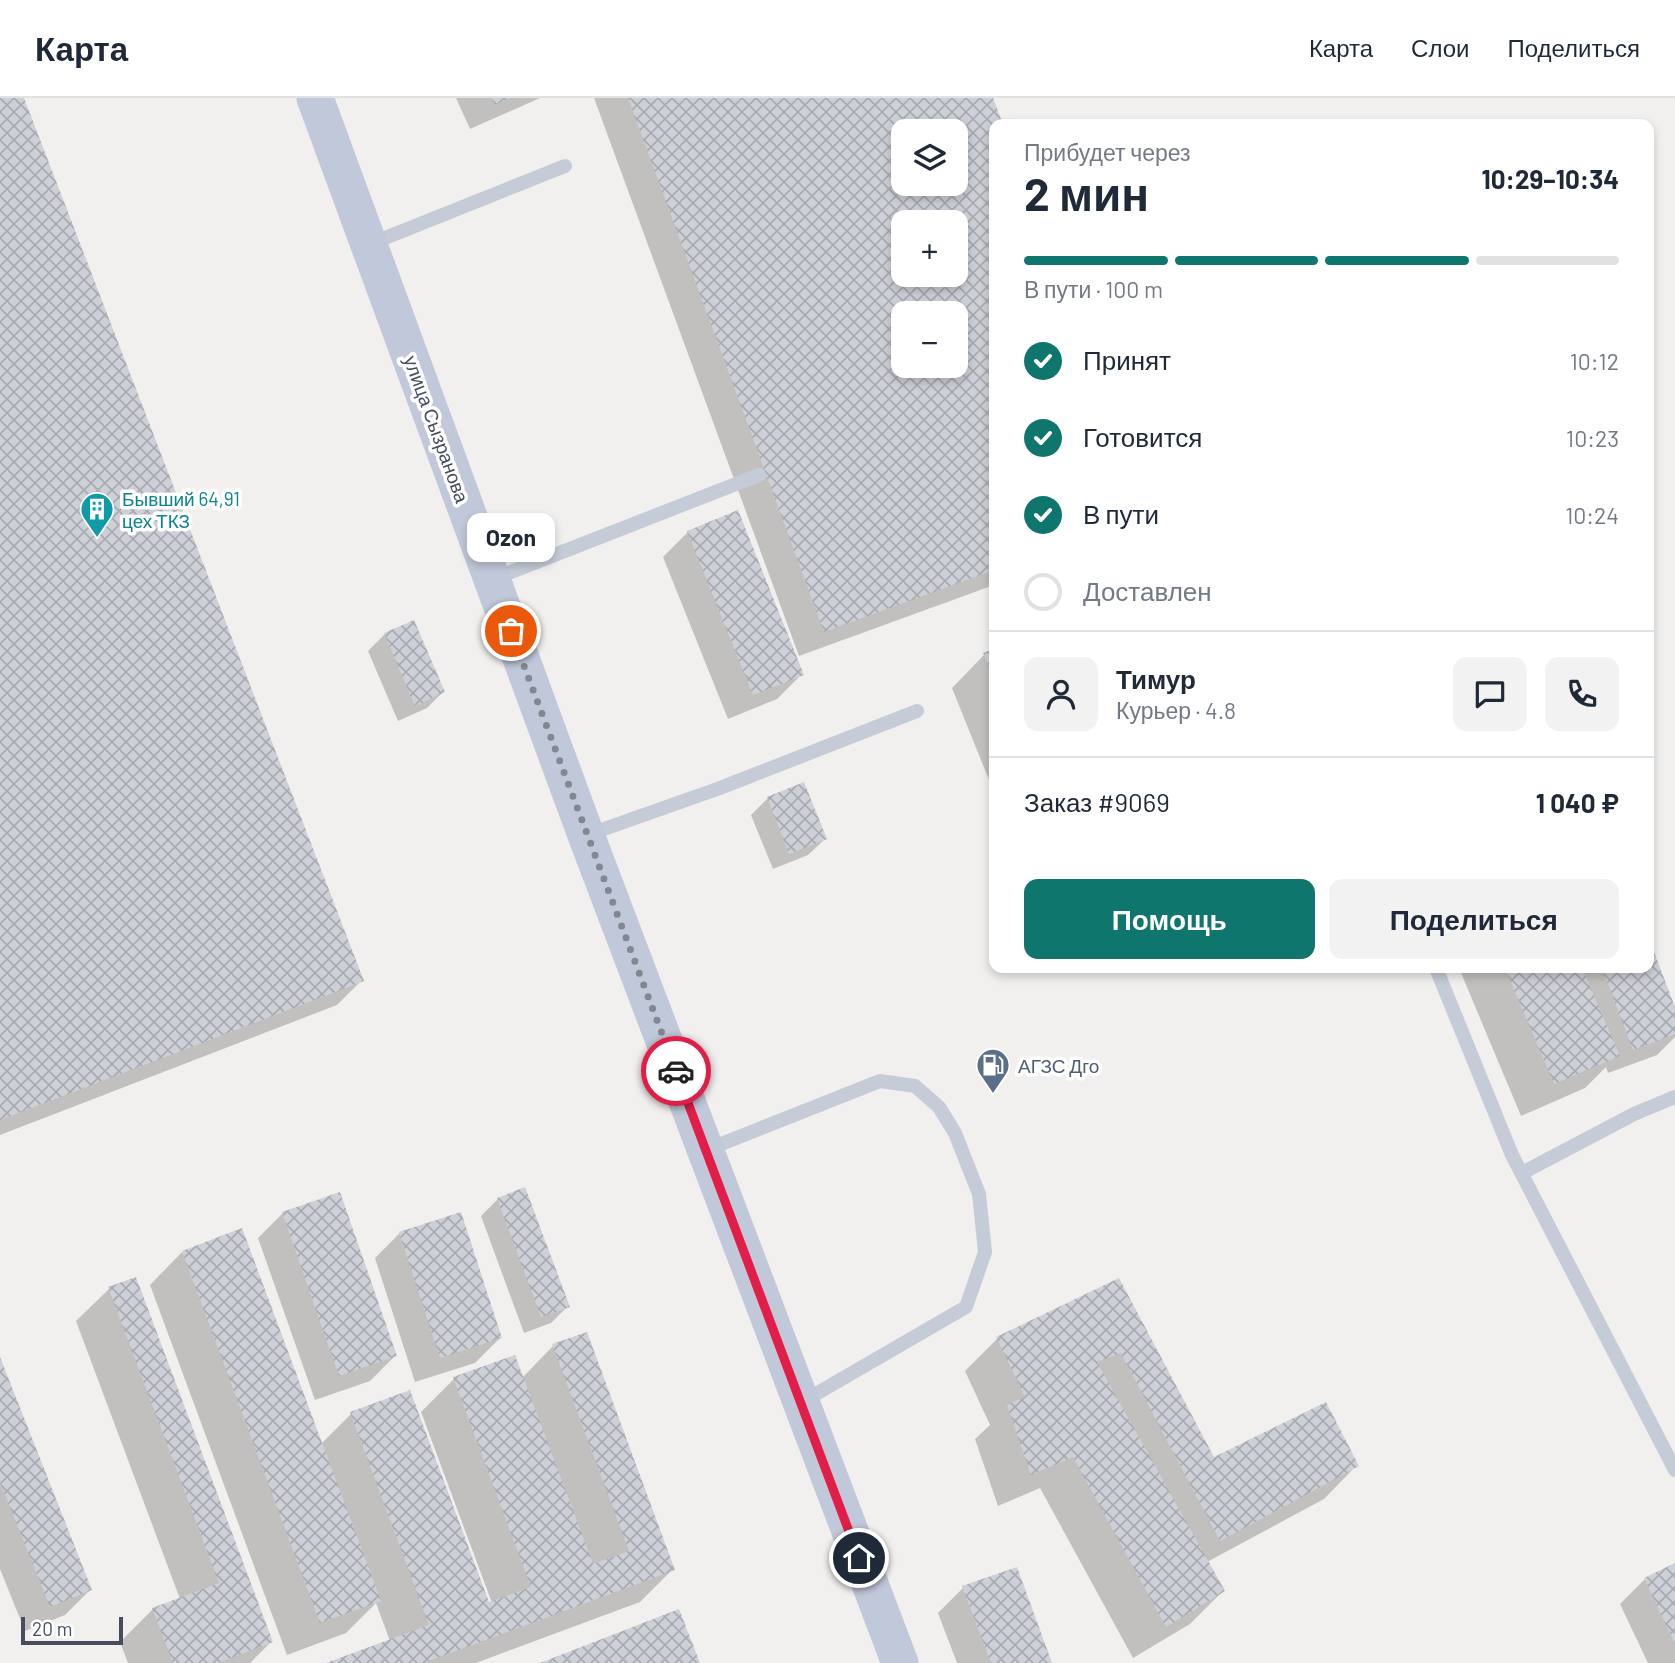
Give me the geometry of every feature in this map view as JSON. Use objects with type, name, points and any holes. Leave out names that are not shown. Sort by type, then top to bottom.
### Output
[{"type":"main road","name":"улица Сызранова","points":[[315,98],[586,835],[901,1663]]},
{"type":"lane","points":[[369,245],[565,166]]},
{"type":"lane","points":[[492,580],[759,475]]},
{"type":"lane","points":[[586,835],[720,788],[917,711]]},
{"type":"lane","points":[[1438,973],[1521,1172],[1675,1470]]},
{"type":"lane","points":[[706,1150],[880,1080],[915,1086],[940,1107],[955,1133],[979,1194],[985,1252],[966,1307],[801,1403]]},
{"type":"lane","points":[[1521,1172],[1634,1114],[1675,1097]]},
{"type":"building","name":"Бывший 64,91 цех ТКЗ","points":[[0,98],[24,98],[364,981],[0,1120]]},
{"type":"building","points":[[492,98],[511,98],[495,105]]},
{"type":"building","points":[[628,98],[993,98],[1001,119],[989,119],[989,572],[824,632]]},
{"type":"building","points":[[738,510],[804,675],[753,695],[687,531]]},
{"type":"building","points":[[414,620],[445,692],[415,706],[384,633]]},
{"type":"building","points":[[989,651],[989,667],[983,653]]},
{"type":"building","points":[[804,782],[827,839],[789,854],[767,797]]},
{"type":"building","points":[[1654,952],[1675,1007],[1675,1034],[1633,1050],[1604,973],[1654,973]]},
{"type":"building","points":[[1507,973],[1584,973],[1620,1056],[1554,1084]]},
{"type":"building","points":[[525,1187],[570,1307],[541,1317],[497,1198]]},
{"type":"building","points":[[340,1192],[397,1356],[339,1376],[282,1212]]},
{"type":"building","points":[[461,1212],[502,1338],[440,1358],[399,1232]]},
{"type":"building","points":[[242,1228],[381,1601],[320,1623],[182,1251]]},
{"type":"building","points":[[136,1277],[273,1642],[217,1663],[173,1663],[152,1608],[219,1583],[108,1287]]},
{"type":"building","points":[[1119,1278],[1214,1457],[1326,1402],[1359,1466],[1220,1541],[1121,1353],[1097,1362],[1225,1591],[1166,1627],[1073,1457],[1031,1475],[1007,1405],[1025,1397],[996,1337]]},
{"type":"building","points":[[587,1332],[675,1570],[423,1663],[326,1663],[429,1625],[350,1412],[410,1390],[489,1602],[531,1587],[453,1377],[515,1355],[593,1564],[629,1551],[552,1344]]},
{"type":"building","points":[[0,1357],[92,1590],[50,1607],[0,1482]]},
{"type":"building","points":[[1675,1563],[1675,1644],[1644,1578]]},
{"type":"building","points":[[1017,1567],[1052,1663],[991,1663],[962,1586]]},
{"type":"building","points":[[679,1609],[700,1663],[540,1663]]},
{"type":"way so far","points":[[511,631],[676,1071]]},
{"type":"place","name":"Бывший 64,91 цех ТКЗ","points":[[97,539]]},
{"type":"place","name":"Ozon","points":[[511,631]]},
{"type":"place","name":"АГЗС Дго","points":[[993,1095]]},
{"type":"route","points":[[676,1071],[859,1558]]}]
